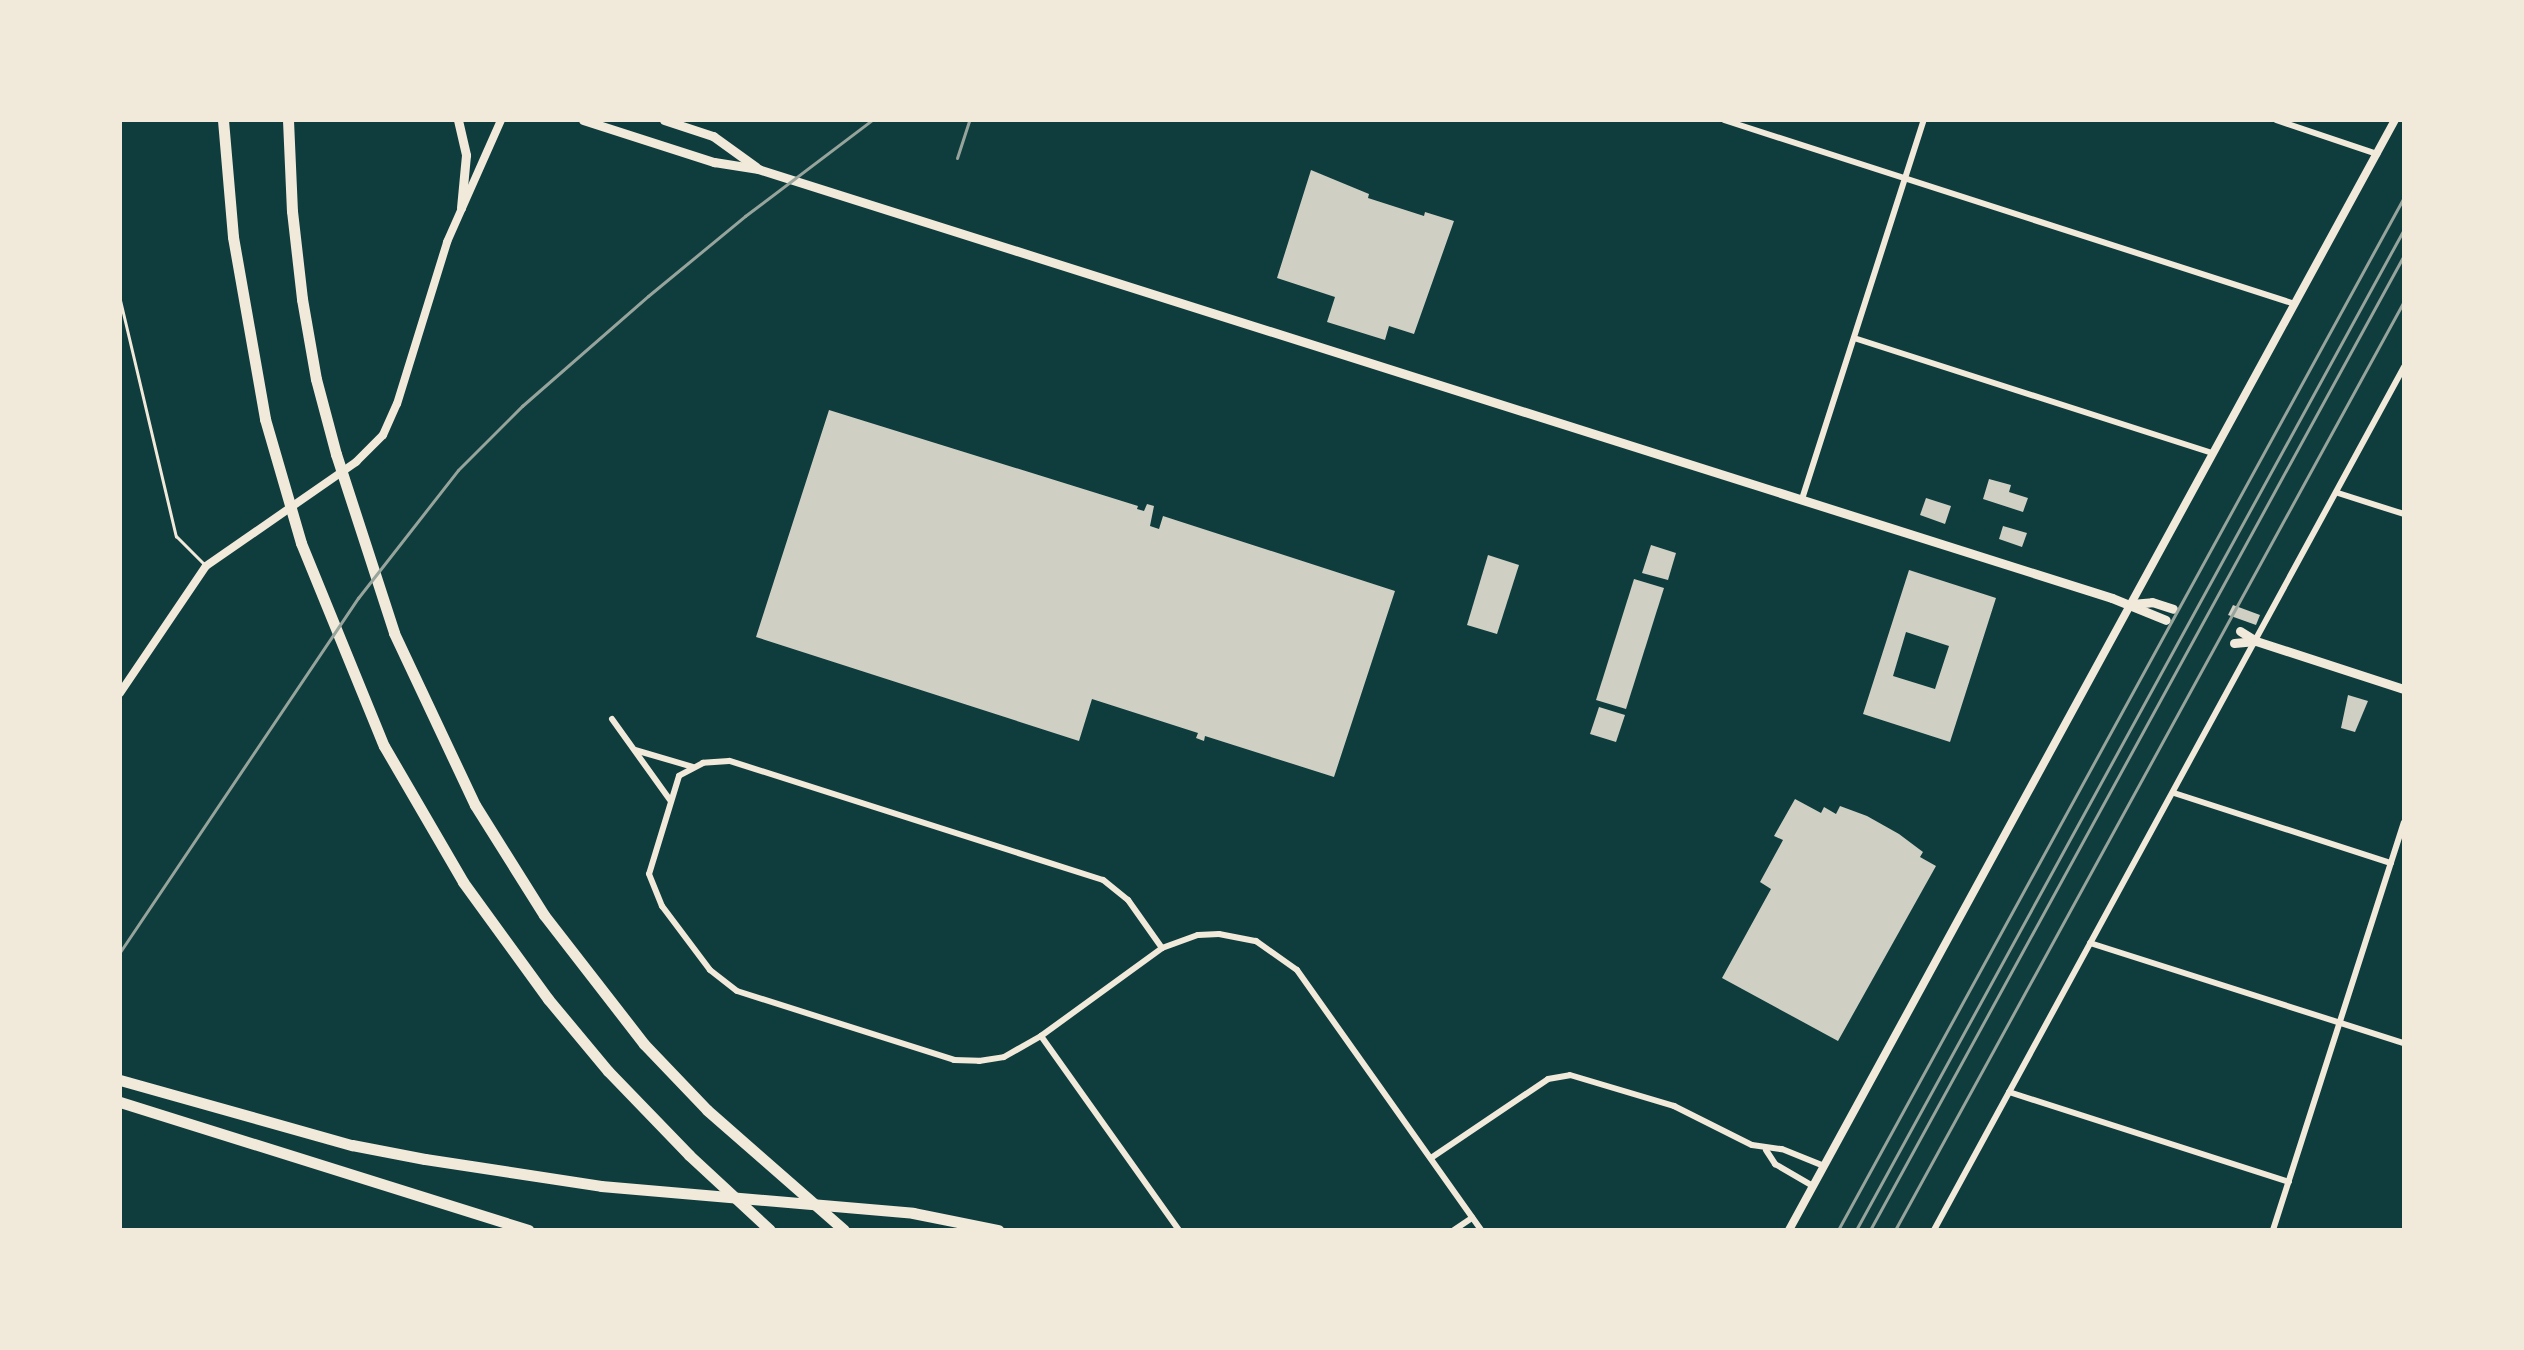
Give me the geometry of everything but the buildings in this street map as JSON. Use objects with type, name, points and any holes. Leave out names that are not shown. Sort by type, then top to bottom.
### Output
[{"type":"highway","points":[[223,120],[233,237],[246,328],[283,490],[328,616],[384,746],[463,882],[548,999],[608,1071],[689,1155],[770,1230]]},
{"type":"highway","points":[[288,120],[292,211],[302,299],[316,379],[336,454],[389,620],[441,736],[499,845],[594,982],[707,1110],[844,1230]]},
{"type":"highway","points":[[125,1082],[352,1145],[425,1159],[601,1186],[913,1213],[998,1230]]},
{"type":"highway","points":[[120,1102],[528,1230]]},
{"type":"main road","points":[[458,120],[466,155],[461,208]]},
{"type":"main road","points":[[583,120],[714,162],[758,169],[2131,604],[2166,620]]},
{"type":"main road","points":[[664,120],[713,136],[758,169]]},
{"type":"main road","points":[[2131,604],[2152,602],[2173,609]]},
{"type":"main road","points":[[2240,631],[2256,641],[2404,689]]},
{"type":"main road","points":[[2234,643],[2256,641]]},
{"type":"street","points":[[120,693],[206,566],[356,462],[383,435],[397,404],[461,208],[501,120]]},
{"type":"street","points":[[1724,120],[1748,124],[1906,179],[2295,304]]},
{"type":"street","points":[[1802,499],[1924,120]]},
{"type":"street","points":[[2276,120],[2377,154]]},
{"type":"street","points":[[1789,1230],[2395,120]]},
{"type":"street","points":[[1854,338],[2213,453]]},
{"type":"street","points":[[1934,1230],[2404,367]]},
{"type":"street","points":[[2338,493],[2404,514]]},
{"type":"street","points":[[612,719],[670,800]]},
{"type":"street","points":[[634,750],[693,767]]},
{"type":"street","points":[[1162,948],[1128,900],[1103,880],[742,763],[716,761],[693,767],[679,776],[652,860],[651,885],[662,906],[710,970],[726,986],[954,1060],[979,1061],[1004,1057],[1041,1036],[1162,948],[1198,935],[1219,934],[1256,941],[1280,955],[1297,970],[1481,1230]]},
{"type":"street","points":[[2174,793],[2391,863]]},
{"type":"street","points":[[2273,1230],[2404,823]]},
{"type":"street","points":[[2090,943],[2404,1043]]},
{"type":"street","points":[[1041,1036],[1179,1230]]},
{"type":"street","points":[[1431,1158],[1532,1088],[1557,1076],[1570,1075],[1674,1106],[1766,1150],[1782,1149],[1824,1166]]},
{"type":"street","points":[[2009,1092],[2289,1182]]},
{"type":"street","points":[[1766,1150],[1775,1164],[1813,1186]]},
{"type":"street","points":[[1454,1230],[1472,1218]]},
{"type":"lane","points":[[120,300],[176,536],[184,548],[206,566]]},
{"type":"railway","points":[[120,952],[358,598],[458,470],[522,406],[648,296],[745,216],[872,120]]},
{"type":"railway","points":[[957,158],[969,120]]},
{"type":"railway","points":[[1838,1230],[2404,197]]},
{"type":"railway","points":[[1856,1230],[2404,229]]},
{"type":"railway","points":[[1870,1230],[2404,255]]},
{"type":"railway","points":[[1895,1230],[2404,301]]}]
